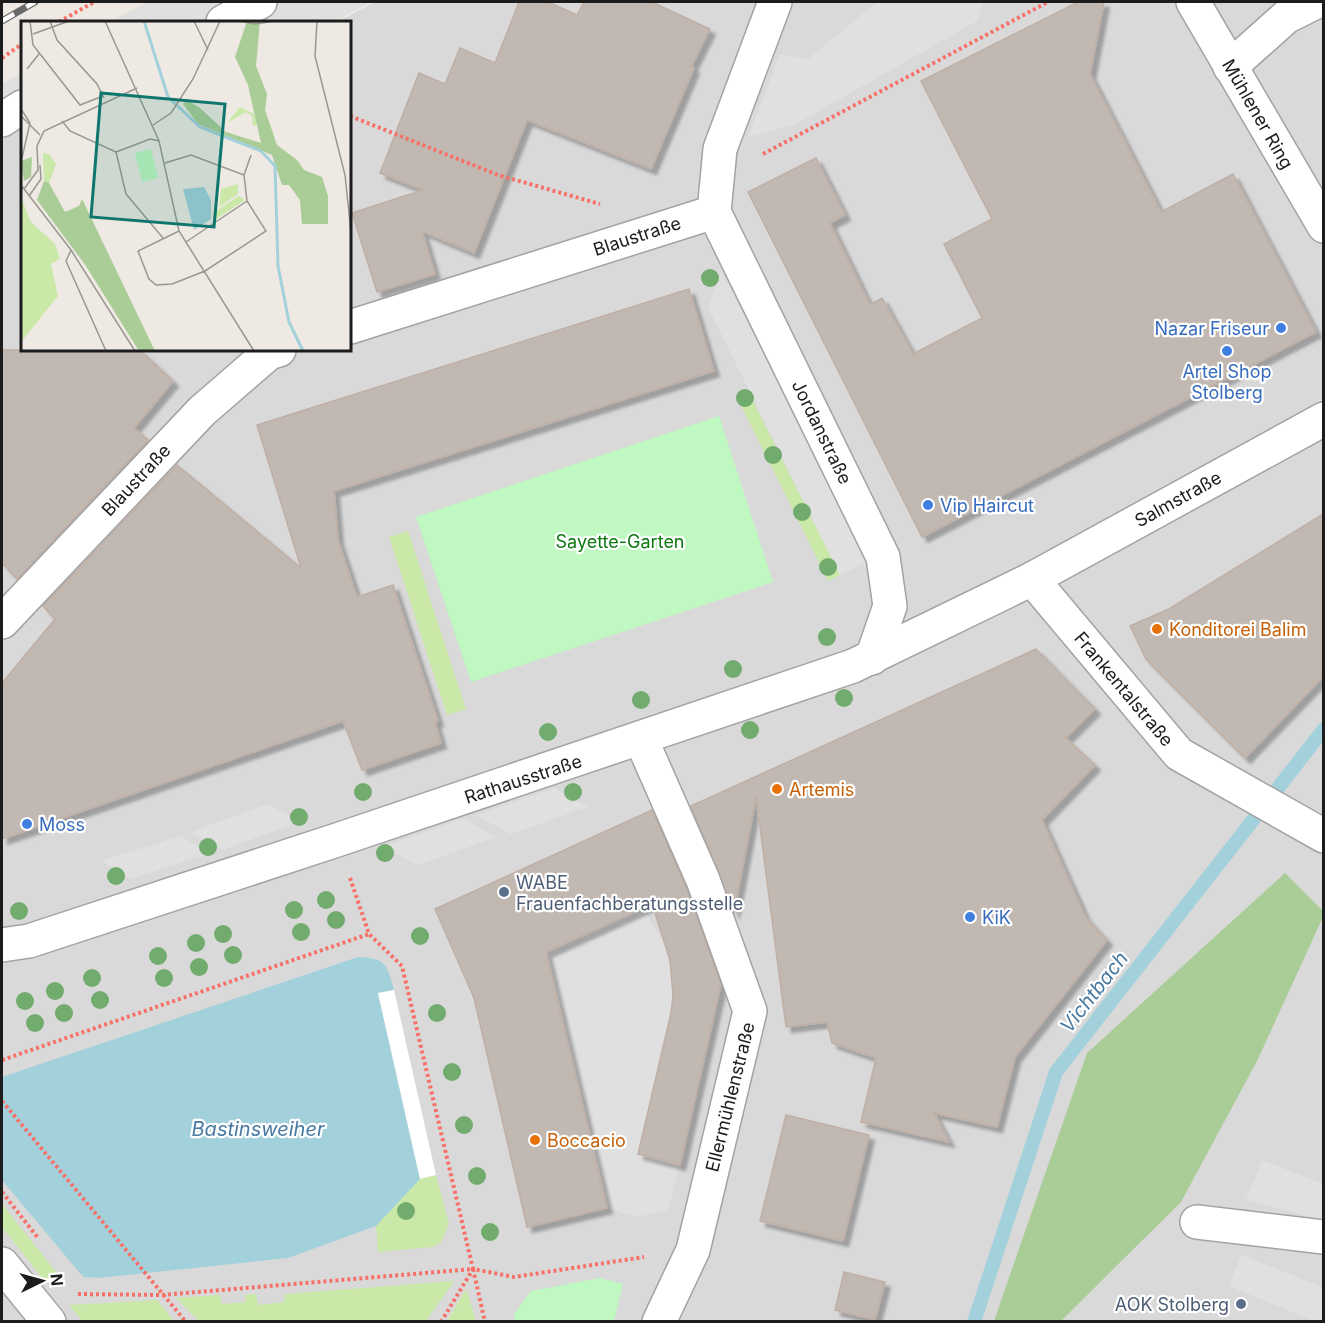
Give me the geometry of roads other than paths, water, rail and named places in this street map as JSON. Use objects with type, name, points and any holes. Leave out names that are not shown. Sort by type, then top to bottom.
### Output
[{"type":"street","points":[[225,21],[260,2]]},
{"type":"street","points":[[714,212],[720,149],[760,74],[775,2]]},
{"type":"street","name":"Mühlener Ring","points":[[1193,2],[1323,226]]},
{"type":"street","points":[[1230,67],[1281,9],[1316,2]]},
{"type":"street","points":[[2,120],[21,107]]},
{"type":"street","name":"Blaustraße","points":[[351,327],[714,212]]},
{"type":"street","name":"Jordanstraße","points":[[714,212],[883,557],[890,606],[872,658]]},
{"type":"street","name":"Blaustraße","points":[[2,622],[202,411],[269,353],[276,351]]},
{"type":"street","name":"Salmstraße","points":[[1032,579],[1323,419]]},
{"type":"street","name":"Rathausstraße","points":[[2,945],[29,940],[337,840],[641,739],[872,658],[1032,579]]},
{"type":"street","name":"Frankentalstraße","points":[[1032,579],[1179,754],[1323,836]]},
{"type":"street","name":"Ellermühlenstraße","points":[[641,739],[703,880],[750,1011],[693,1250],[659,1322]]},
{"type":"street","points":[[1197,1221],[1323,1237]]},
{"type":"street","points":[[2,1264],[46,1318]]},
{"type":"water","name":"Bastinsweiher","points":[[358,957],[380,961],[387,968],[392,981],[394,990],[378,993],[420,1179],[376,1226],[288,1258],[99,1278],[84,1277],[2,1180],[2,1077]]},
{"type":"waterway","name":"Vichtbach","points":[[974,1322],[1056,1072],[1324,729]]},
{"type":"railway","points":[[2,21],[35,2]]},
{"type":"place","name":"Nazar Friseur","points":[[1281,328]]},
{"type":"place","name":"Artel Shop Stolberg","points":[[1227,351]]},
{"type":"place","name":"Vip Haircut","points":[[928,505]]},
{"type":"place","name":"Konditorei Balim","points":[[1157,629]]},
{"type":"place","name":"Artemis","points":[[777,789]]},
{"type":"place","name":"Moss","points":[[27,824]]},
{"type":"place","name":"WABE Frauenfachberatungsstelle","points":[[504,892]]},
{"type":"place","name":"KiK","points":[[970,917]]},
{"type":"place","name":"Boccacio","points":[[535,1140]]},
{"type":"place","name":"AOK Stolberg","points":[[1241,1304]]},
{"type":"park label","name":"Sayette-Garten","points":[[620,541]]}]
